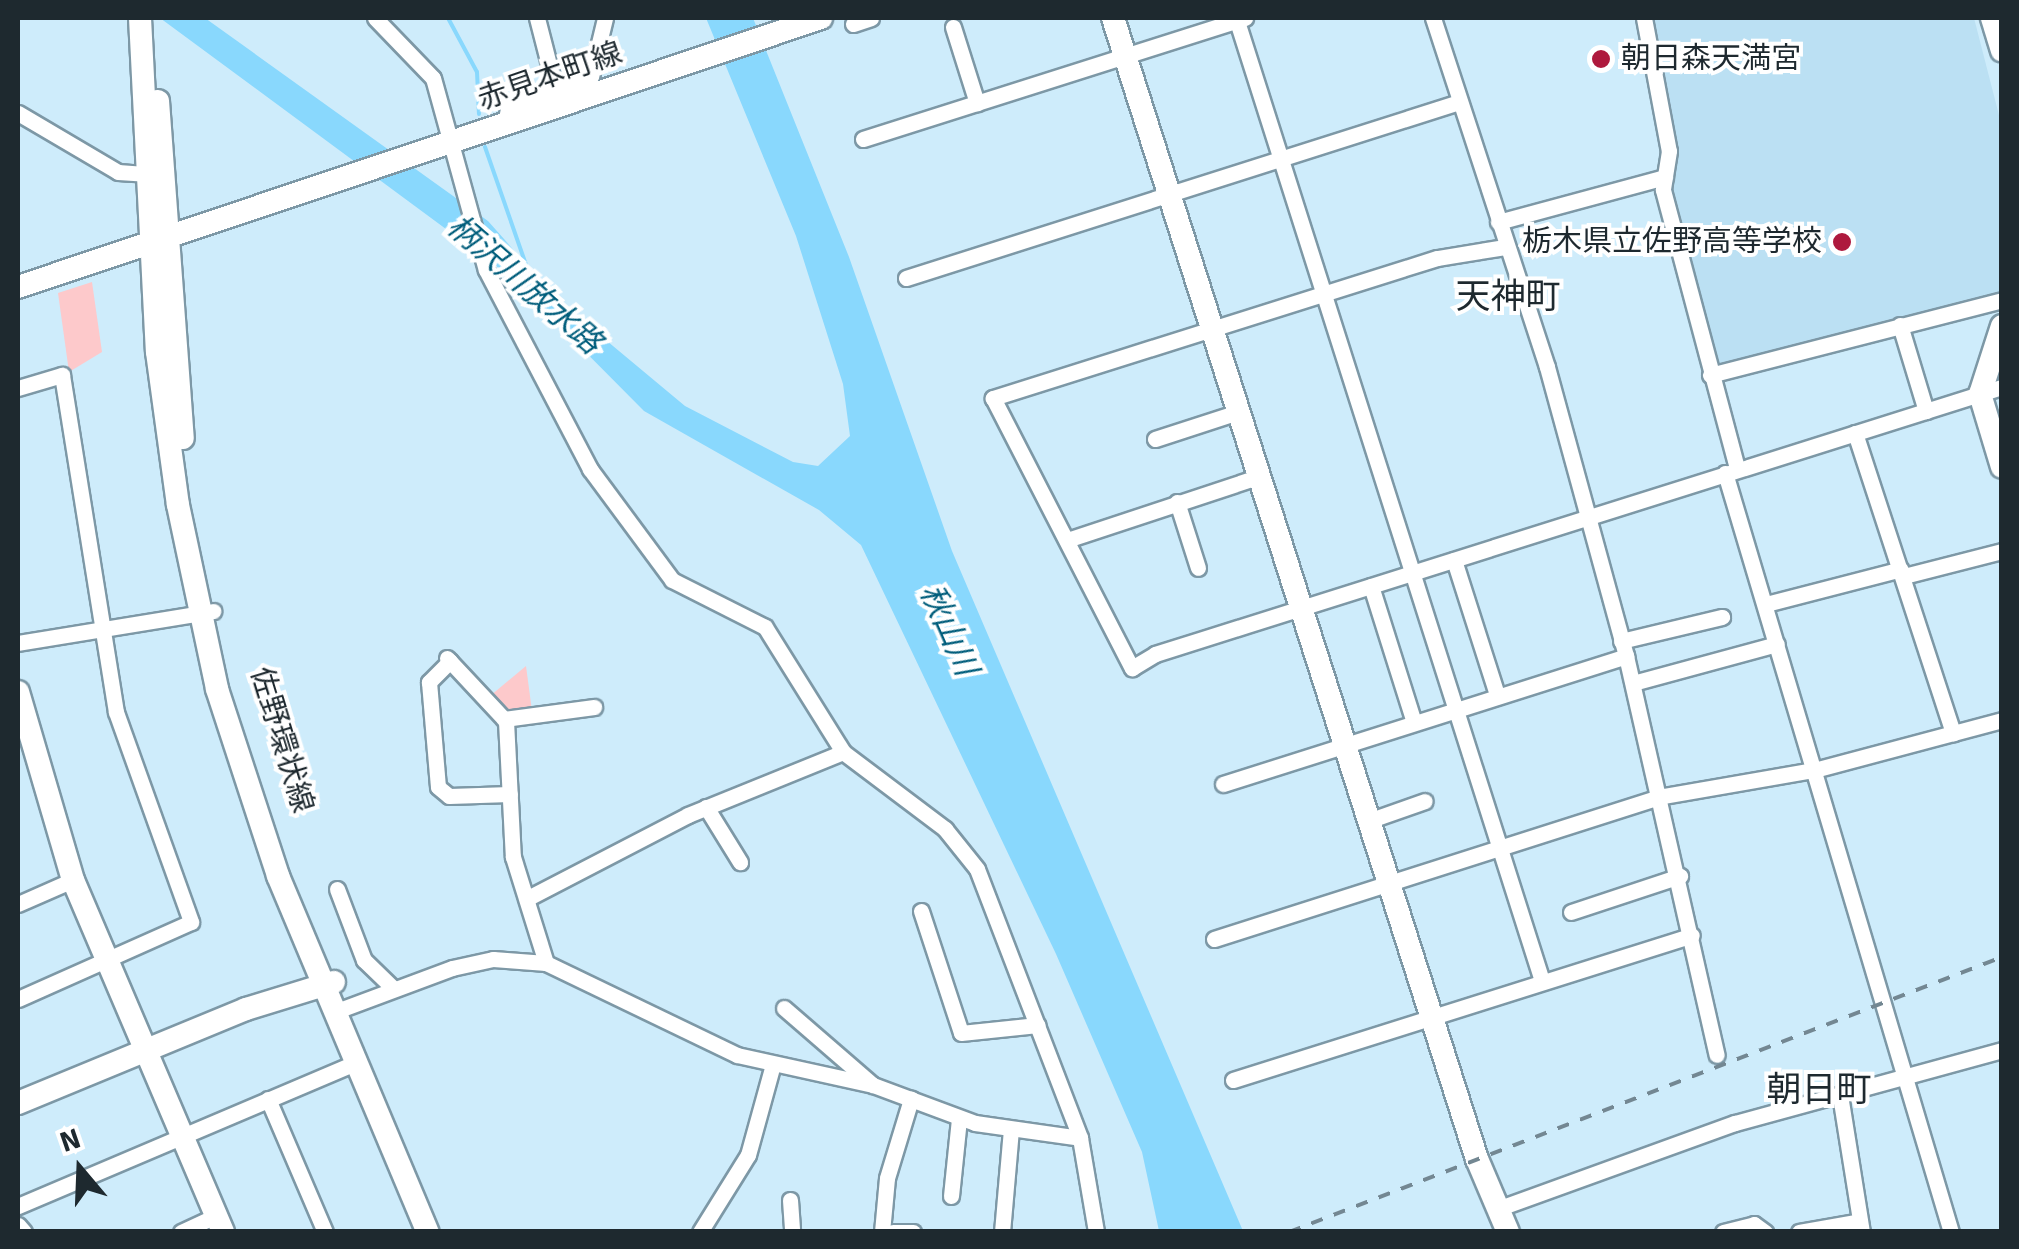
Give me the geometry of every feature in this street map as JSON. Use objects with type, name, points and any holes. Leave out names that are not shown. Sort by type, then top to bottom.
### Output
[{"type":"main road","points":[[140,18],[145,174],[158,240]]},
{"type":"main road","points":[[155,18],[158,240]]},
{"type":"main road","name":"赤見本町線","points":[[158,240],[821,18]]},
{"type":"main road","points":[[1113,18],[1343,745],[1497,1209],[1508,1232]]},
{"type":"main road","points":[[1992,18],[2002,51]]},
{"type":"main road","points":[[18,287],[158,240]]},
{"type":"main road","name":"佐野環状線","points":[[158,240],[206,612],[330,984],[430,1228]]},
{"type":"main road","points":[[2002,326],[1991,390],[2002,467]]},
{"type":"main road","points":[[18,692],[74,880],[220,1224]]},
{"type":"main road","points":[[18,1103],[146,1049],[330,984]]},
{"type":"main road","name":"佐野環状線","points":[[341,1009],[355,1063],[430,1228]]},
{"type":"street","points":[[374,18],[433,78],[457,186],[486,270],[588,466],[672,580],[765,628],[843,752],[971,859],[1080,1138],[1096,1232]]},
{"type":"street","points":[[537,18],[555,88]]},
{"type":"street","points":[[505,123],[506,106],[595,72],[605,18]]},
{"type":"street","points":[[853,24],[872,18]]},
{"type":"street","points":[[863,139],[1239,18],[1410,574],[1542,981]]},
{"type":"street","points":[[1433,18],[1498,222],[1624,648],[1663,796],[1717,1055]]},
{"type":"street","points":[[1644,18],[1669,151],[1665,177],[1731,471],[1777,644],[1951,1232]]},
{"type":"street","points":[[953,27],[977,102]]},
{"type":"street","points":[[906,278],[1459,102]]},
{"type":"street","points":[[18,113],[118,172],[145,174]]},
{"type":"street","points":[[1498,222],[1665,177]]},
{"type":"street","points":[[1505,247],[1437,258],[1213,332],[993,398],[1132,668],[1299,607],[1991,390]]},
{"type":"street","points":[[1710,375],[2002,300]]},
{"type":"street","points":[[1900,326],[1926,411]]},
{"type":"street","points":[[18,388],[62,375],[100,630],[128,759],[192,922],[18,999]]},
{"type":"street","points":[[1155,440],[1238,412]]},
{"type":"street","points":[[1855,433],[1953,733]]},
{"type":"street","points":[[1066,540],[1258,476]]},
{"type":"street","points":[[1177,502],[1198,568]]},
{"type":"street","points":[[1766,604],[2002,551]]},
{"type":"street","points":[[1454,560],[1496,696]]},
{"type":"street","points":[[1371,586],[1414,722]]},
{"type":"street","points":[[18,643],[206,612]]},
{"type":"street","points":[[1223,784],[1496,696],[1722,616]]},
{"type":"street","points":[[1633,683],[1777,644]]},
{"type":"street","points":[[510,794],[449,796],[438,787],[429,682],[448,660],[504,719],[510,794],[513,857],[546,963]]},
{"type":"street","points":[[504,719],[594,708]]},
{"type":"street","points":[[1214,939],[1663,796],[1814,770],[2002,720]]},
{"type":"street","points":[[528,898],[706,807],[843,752]]},
{"type":"street","points":[[1368,821],[1425,802]]},
{"type":"street","points":[[706,807],[740,862]]},
{"type":"street","points":[[1571,912],[1680,876]]},
{"type":"street","points":[[18,904],[74,880]]},
{"type":"street","points":[[337,889],[364,960],[392,987]]},
{"type":"street","points":[[921,912],[961,1033],[1038,1026]]},
{"type":"street","points":[[1232,1080],[1692,934]]},
{"type":"street","points":[[341,1009],[392,987],[494,958],[546,963],[698,1040],[773,1064],[873,1085],[959,1119],[1080,1138]]},
{"type":"street","points":[[784,1008],[873,1085]]},
{"type":"street","points":[[1497,1209],[1735,1123],[2002,1050]]},
{"type":"street","points":[[18,1206],[355,1063]]},
{"type":"street","points":[[700,1232],[748,1155],[773,1064]]},
{"type":"street","points":[[1799,1232],[1861,1226],[1840,1095]]},
{"type":"street","points":[[268,1099],[325,1232]]},
{"type":"street","points":[[882,1232],[887,1178],[911,1099]]},
{"type":"street","points":[[951,1196],[959,1119]]},
{"type":"street","points":[[1002,1232],[1011,1130]]},
{"type":"street","points":[[790,1200],[792,1232]]},
{"type":"street","points":[[181,1232],[220,1224]]},
{"type":"street","points":[[1723,1232],[1754,1224],[1766,1232]]},
{"type":"street","points":[[18,1225],[24,1232]]},
{"type":"street","points":[[893,1232],[912,1232]]},
{"type":"shaded area","name":"栃木県立佐野高等学校","points":[[1647,18],[1974,18],[2001,123],[2001,297],[1716,371],[1669,188],[1677,168]]},
{"type":"shaded area","points":[[92,282],[102,352],[69,372],[58,293]]},
{"type":"shaded area","points":[[526,666],[532,711],[506,713],[490,696]]},
{"type":"water","points":[[160,18],[205,18],[488,221],[559,301],[685,406],[793,462],[818,466],[850,436],[843,384],[796,236],[706,18],[753,18],[849,257],[952,551],[1243,1231],[1159,1231],[1142,1152],[1056,954],[861,545],[819,510],[644,411],[511,277]]},
{"type":"waterway","points":[[448,18],[477,72],[479,114]]},
{"type":"waterway","name":"柄沢川放水路","points":[[485,147],[526,265]]},
{"type":"railway","points":[[1289,1232],[2002,957]]},
{"type":"place","name":"朝日森天満宮","points":[[1601,59]]},
{"type":"place","name":"栃木県立佐野高等学校","points":[[1842,242]]},
{"type":"district","name":"天神町","points":[[1508,297]]},
{"type":"district","name":"朝日町","points":[[1819,1090]]},
{"type":"water label","name":"秋山川","points":[[948,630]]}]
